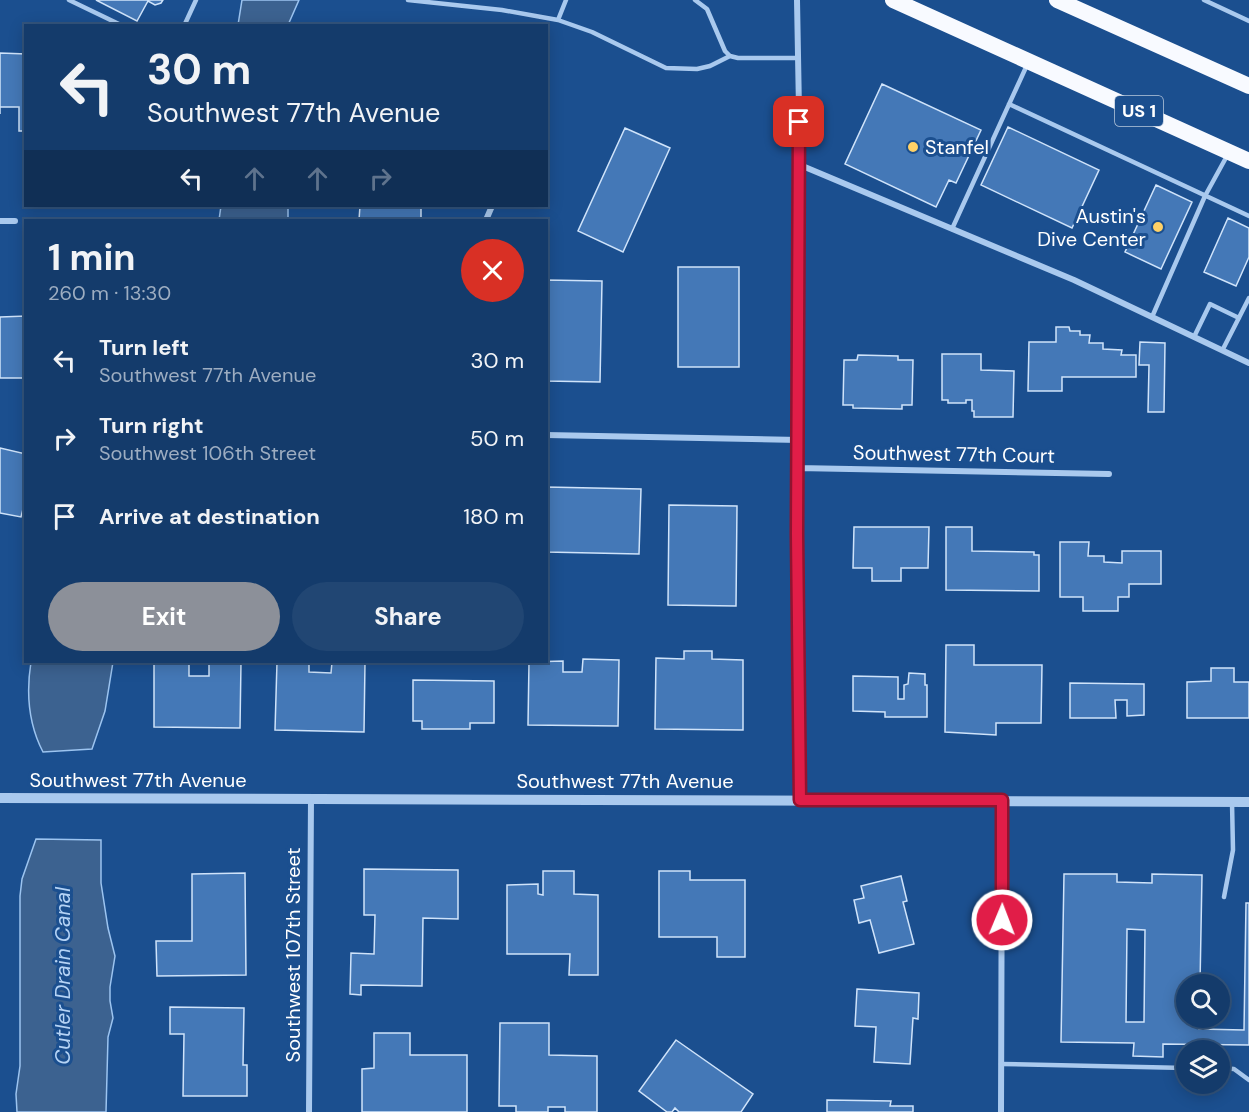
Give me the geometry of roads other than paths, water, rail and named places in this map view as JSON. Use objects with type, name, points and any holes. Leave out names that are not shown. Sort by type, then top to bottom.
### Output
[{"type":"highway","name":"US 1","points":[[893,0],[1249,161]]},
{"type":"highway","points":[[1057,0],[1249,87]]},
{"type":"street","points":[[797,0],[800,165],[798,468],[800,800]]},
{"type":"street","points":[[800,165],[1074,280],[1249,363]]},
{"type":"street","points":[[0,221],[15,221]]},
{"type":"street","points":[[548,435],[799,440]]},
{"type":"street","name":"Southwest 77th Court","points":[[798,468],[1108,474]]},
{"type":"street","name":"Southwest 77th Avenue","points":[[0,798],[1249,802]]},
{"type":"street","name":"Southwest 107th Street","points":[[309,1112],[311,798]]},
{"type":"street","points":[[1001,1112],[1002,800]]},
{"type":"lane","points":[[69,0],[119,24]]},
{"type":"lane","points":[[185,24],[196,0]]},
{"type":"lane","points":[[408,0],[502,10],[558,20],[592,32],[666,68],[697,69],[710,66],[730,56],[798,58]]},
{"type":"lane","points":[[558,20],[566,0]]},
{"type":"lane","points":[[694,0],[707,9],[725,51],[730,56]]},
{"type":"lane","points":[[1204,0],[1249,21]]},
{"type":"lane","points":[[952,229],[1030,61]]},
{"type":"lane","points":[[1009,104],[1249,216]]},
{"type":"lane","points":[[1152,317],[1205,196],[1229,152]]},
{"type":"lane","points":[[1223,350],[1249,298]]},
{"type":"lane","points":[[1194,337],[1210,304],[1239,318]]},
{"type":"lane","points":[[1224,897],[1233,850],[1232,802]]},
{"type":"lane","points":[[1001,1064],[1176,1068]]},
{"type":"lane","points":[[1230,1069],[1249,1080]]},
{"type":"water","points":[[242,0],[299,0],[288,24],[238,24]]},
{"type":"water","points":[[221,207],[288,207],[288,219],[219,219]]},
{"type":"water","points":[[31,663],[113,663],[105,711],[92,749],[43,752],[31,719],[29,685]]},
{"type":"water","name":"Cutler Drain Canal","points":[[36,839],[101,840],[101,883],[115,956],[110,987],[113,1018],[108,1037],[106,1112],[17,1112],[16,1094],[20,1066],[20,896],[22,879]]},
{"type":"place","name":"Stanfel","points":[[913,147]]},
{"type":"place","name":"Austin's Dive Center","points":[[1158,227]]}]
